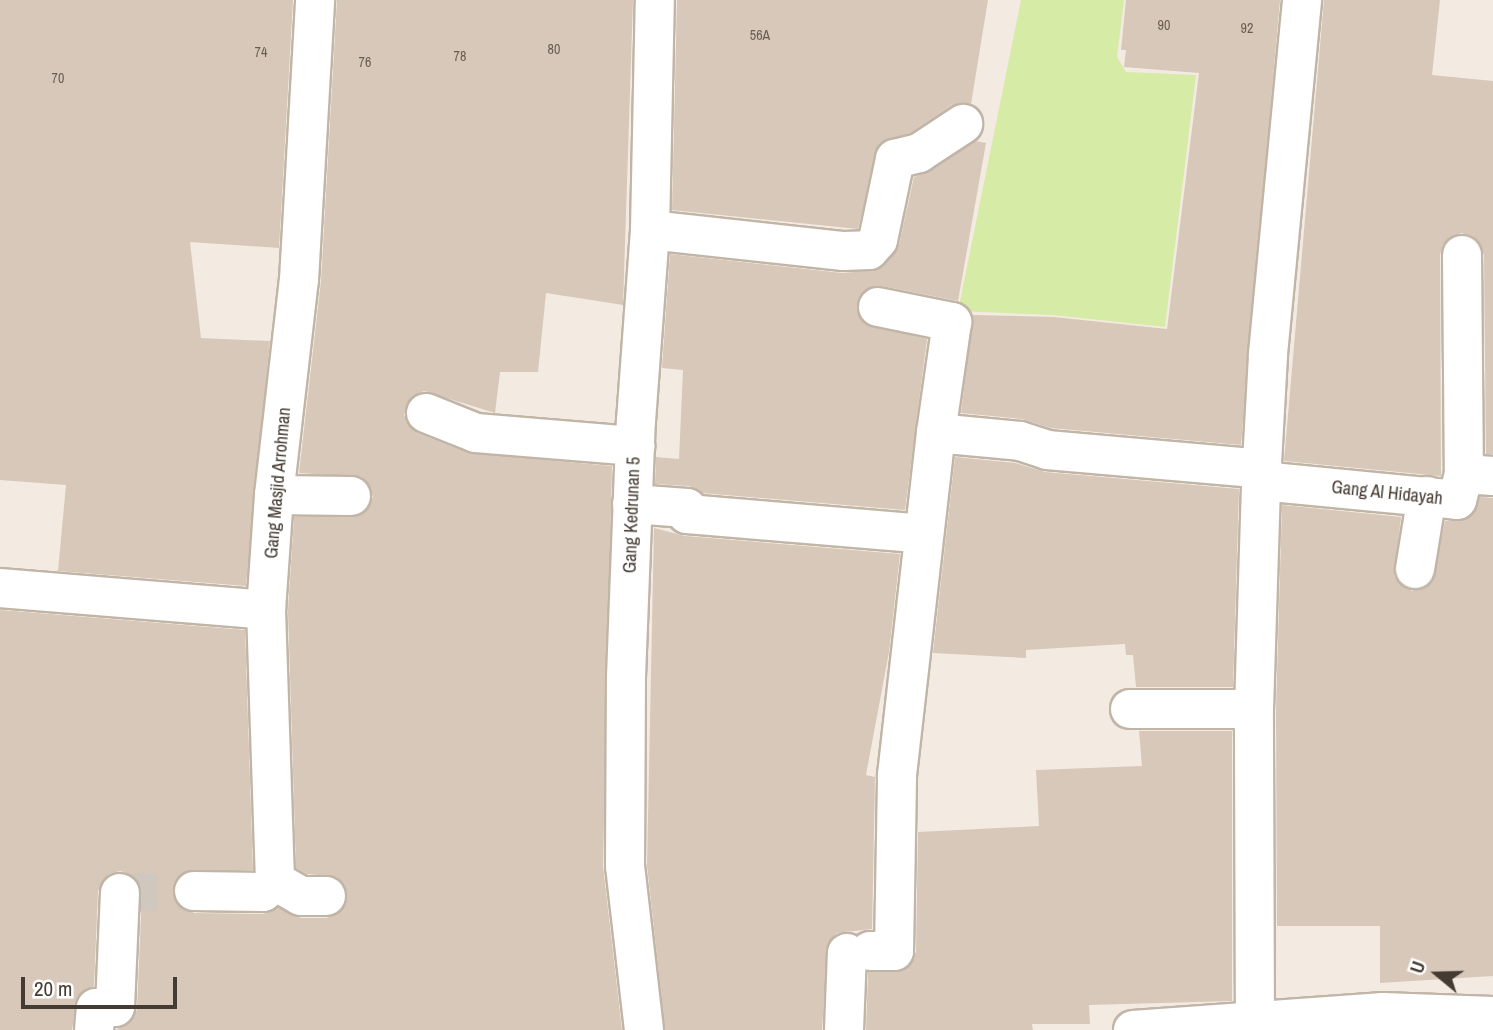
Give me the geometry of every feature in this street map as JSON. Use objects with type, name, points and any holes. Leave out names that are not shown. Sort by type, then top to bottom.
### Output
[{"type":"street","name":"Gang Masjid Arrohman","points":[[275,881],[266,610],[274,495],[299,280],[314,0]]},
{"type":"street","name":"Gang Kedrunan 5","points":[[644,1030],[625,866],[632,504],[650,230],[655,0]]},
{"type":"street","points":[[1255,1024],[1254,709],[1262,475],[1268,354],[1302,0]]},
{"type":"street","points":[[650,230],[844,251],[869,250],[878,240],[895,159],[919,153],[963,124]]},
{"type":"street","points":[[1462,255],[1478,475]]},
{"type":"street","points":[[844,1030],[859,952],[894,951],[897,775],[936,433],[952,322],[878,307]]},
{"type":"street","points":[[426,413],[476,433],[635,446]]},
{"type":"street","name":"Gang Al Hidayah","points":[[936,433],[1020,441],[1047,450],[1457,500],[1478,475]]},
{"type":"street","points":[[274,495],[351,496]]},
{"type":"street","points":[[1415,569],[1427,496]]},
{"type":"street","points":[[632,504],[687,508],[687,513],[924,534]]},
{"type":"street","points":[[0,588],[266,610]]},
{"type":"street","points":[[1130,709],[1254,709]]},
{"type":"street","points":[[194,891],[262,892],[275,881],[301,896],[326,896]]},
{"type":"street","points":[[95,1020],[115,1007],[120,893]]},
{"type":"street","points":[[1133,1030],[1255,1024],[1382,1012],[1493,1016]]},
{"type":"green space","points":[[1021,0],[1124,0],[1117,57],[1126,72],[1196,75],[1165,327],[1053,315],[958,311]]},
{"type":"building","points":[[0,0],[293,0],[279,248],[190,242],[201,338],[270,341],[246,586],[58,571],[66,485],[0,480]]},
{"type":"building","points":[[337,0],[633,0],[623,305],[546,293],[538,372],[500,372],[495,413],[424,391],[412,396],[404,415],[417,433],[468,453],[612,466],[603,866],[622,1030],[116,1030],[133,1019],[137,1009],[142,894],[132,875],[120,871],[109,874],[98,891],[94,986],[77,997],[72,1030],[0,1030],[0,610],[245,630],[253,870],[184,872],[175,880],[175,901],[194,913],[263,914],[278,908],[301,918],[327,918],[345,906],[345,886],[337,877],[307,874],[296,868],[288,610],[294,517],[361,515],[373,497],[362,477],[299,473],[321,281]]},
{"type":"building","points":[[677,0],[988,0],[971,104],[952,105],[910,133],[879,144],[858,229],[672,210]]},
{"type":"building","points":[[1126,0],[1280,0],[1241,445],[1051,428],[1022,419],[961,413],[973,315],[1054,317],[1167,329],[1199,73],[1124,67],[1126,50],[1121,50]]},
{"type":"building","points":[[1324,0],[1440,0],[1432,75],[1493,81],[1493,454],[1486,454],[1484,255],[1473,236],[1461,233],[1443,244],[1440,255],[1441,476],[1284,461]]},
{"type":"building","points":[[976,141],[986,143],[958,301],[882,286],[862,292],[857,303],[864,324],[927,339],[905,510],[702,493],[689,486],[655,484],[656,457],[679,459],[683,370],[662,368],[670,254],[842,273],[878,270],[899,245],[914,177],[931,171]]},
{"type":"building","points":[[955,457],[1015,463],[1045,472],[1239,489],[1233,687],[1136,687],[1133,655],[1126,655],[1125,644],[1026,650],[1026,658],[933,653]]},
{"type":"building","points":[[1480,497],[1493,498],[1493,976],[1380,983],[1380,926],[1277,926],[1276,709],[1282,505],[1401,517],[1394,576],[1412,591],[1432,582],[1445,521],[1465,520],[1474,514]]},
{"type":"building","points":[[654,528],[685,536],[900,554],[889,652],[866,775],[875,777],[872,929],[837,933],[828,942],[822,1030],[665,1030],[647,865]]},
{"type":"building","points":[[1139,731],[1232,731],[1232,1001],[1089,1005],[1090,1024],[1032,1024],[1033,1030],[866,1030],[868,972],[904,970],[916,952],[918,832],[1039,826],[1036,770],[1142,766]]},
{"type":"tunnel","points":[[120,893],[194,891]]}]
